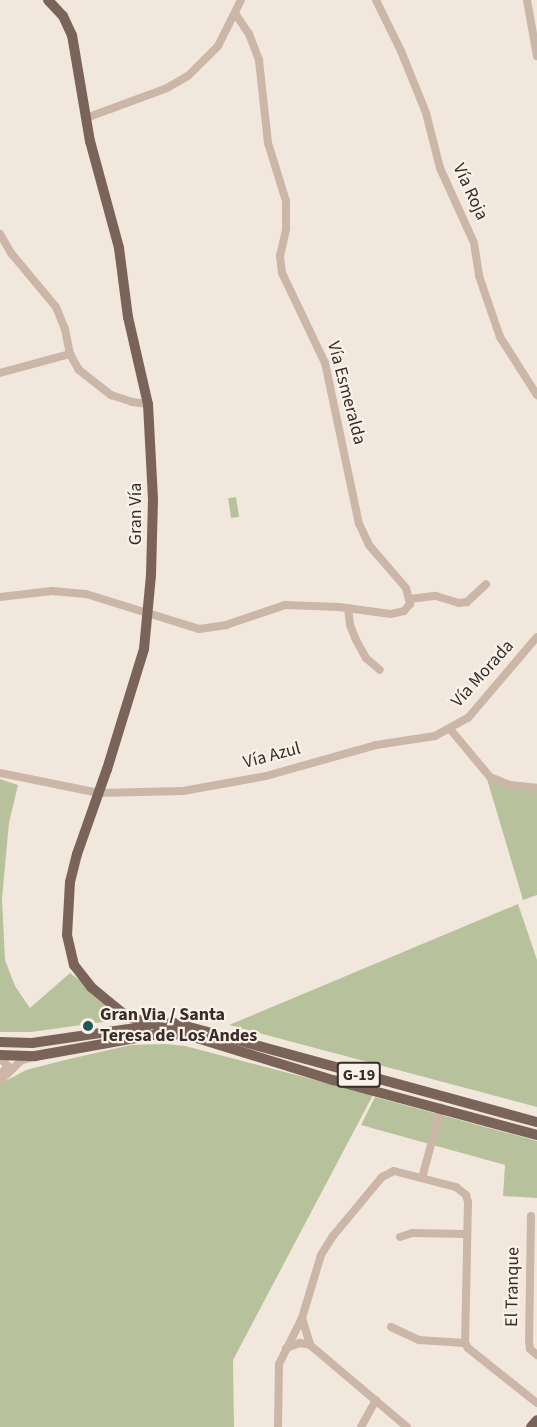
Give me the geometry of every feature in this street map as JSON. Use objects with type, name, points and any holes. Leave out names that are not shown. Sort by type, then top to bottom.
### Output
[{"type":"main road","name":"Gran Vía","points":[[48,0],[63,15],[72,35],[86,118],[119,249],[128,316],[148,404],[153,518],[148,614],[141,659],[73,868],[68,897],[66,935],[71,957],[78,972],[90,987],[126,1016],[154,1025]]},
{"type":"main road","name":"Gran Vía","points":[[118,1010],[184,1031]]},
{"type":"main road","points":[[102,1044],[108,1038],[118,1010]]},
{"type":"main road","name":"G-19","points":[[0,1042],[32,1043],[111,1029],[154,1025],[537,1122]]},
{"type":"main road","name":"G-19","points":[[0,1057],[35,1056],[184,1031],[537,1135]]},
{"type":"main road","points":[[12,1056],[20,1048],[56,1044],[79,1035]]},
{"type":"main road","points":[[531,1427],[537,1420]]},
{"type":"street","points":[[86,118],[167,88],[188,76],[218,46],[236,15],[241,0]]},
{"type":"street","name":"Vía Roja","points":[[376,0],[401,51],[426,114],[440,168],[474,243],[479,276],[500,337],[537,395]]},
{"type":"street","points":[[528,0],[537,56]]},
{"type":"street","name":"Vía Esmeralda","points":[[236,15],[249,34],[256,51],[268,142],[286,201],[286,229],[280,256],[282,273],[312,330],[325,363],[359,524],[369,545],[406,588],[410,599]]},
{"type":"street","points":[[0,234],[11,253],[56,307],[65,329],[70,354],[79,370],[105,392],[125,400],[148,404]]},
{"type":"street","points":[[0,374],[70,354]]},
{"type":"street","points":[[0,597],[52,591],[75,592],[104,598],[186,627],[210,628],[285,605],[348,608],[391,614],[404,611],[410,599],[436,596],[459,603],[467,602],[486,584]]},
{"type":"street","points":[[348,608],[350,625],[356,640],[366,658],[380,670]]},
{"type":"street","name":"Vía Morada","points":[[450,729],[468,718],[537,637]]},
{"type":"street","points":[[450,729],[490,777],[510,785],[537,788]]},
{"type":"street","name":"Vía Azul","points":[[0,773],[99,793],[171,792],[216,787],[266,776],[356,750],[435,736],[450,729]]},
{"type":"street","points":[[2,1074],[9,1068],[12,1056]]},
{"type":"street","points":[[0,1081],[22,1060],[35,1056]]},
{"type":"street","points":[[0,1057],[8,1064],[2,1074]]},
{"type":"street","points":[[422,1178],[441,1108]]},
{"type":"street","points":[[278,1427],[277,1373],[286,1348],[302,1318],[326,1245],[377,1183],[386,1174],[394,1172],[422,1178],[464,1192],[468,1202],[465,1343],[468,1348],[537,1403]]},
{"type":"street","name":"El Tranque","points":[[531,1216],[529,1340],[530,1349],[537,1355]]},
{"type":"street","points":[[399,1237],[412,1233],[467,1234]]},
{"type":"street","points":[[302,1318],[310,1345]]},
{"type":"street","points":[[391,1327],[419,1340],[465,1343]]},
{"type":"street","points":[[286,1348],[300,1343],[310,1345],[408,1427]]},
{"type":"street","points":[[361,1427],[376,1400]]},
{"type":"green space","points":[[236,497],[239,517],[231,518],[228,498]]},
{"type":"green space","points":[[0,779],[18,785],[9,823],[2,898],[5,960],[15,986],[30,1008],[70,973],[114,1007],[110,1021],[31,1032],[0,1032]]},
{"type":"green space","points":[[487,779],[537,789],[537,895],[523,900]]},
{"type":"green space","points":[[518,904],[537,960],[537,1107],[229,1025]]},
{"type":"green space","points":[[131,1045],[185,1046],[373,1095],[233,1360],[234,1427],[0,1427],[0,1084],[26,1070],[65,1060]]},
{"type":"green space","points":[[375,1097],[537,1141],[537,1198],[503,1196],[505,1165],[361,1125]]},
{"type":"place","name":"Gran Via / Santa Teresa de Los Andes","points":[[88,1026]]}]
